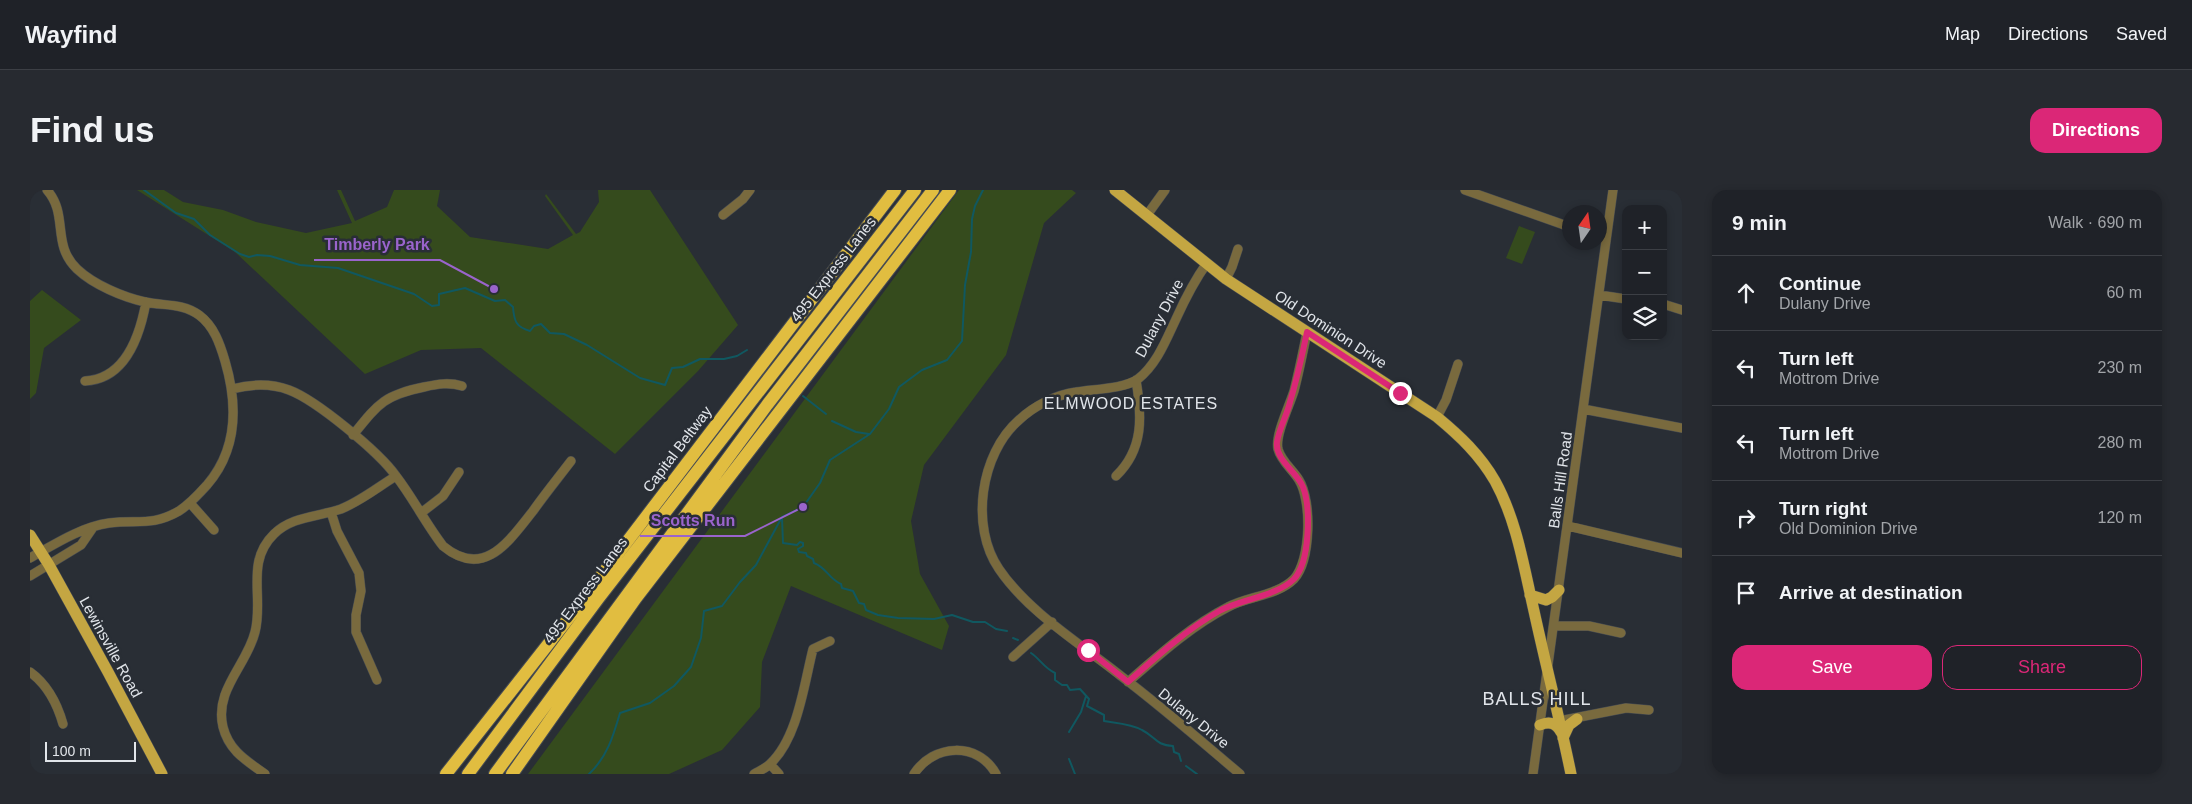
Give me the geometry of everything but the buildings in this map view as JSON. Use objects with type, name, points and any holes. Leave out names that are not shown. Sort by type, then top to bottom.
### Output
[{"type":"highway","name":"Capital Beltway","points":[[446,774],[575,610],[895,190]]},
{"type":"highway","name":"495 Express Lanes","points":[[468,774],[598,599],[915,190]]},
{"type":"highway","name":"495 Express Lanes","points":[[495,774],[801,360],[934,190]]},
{"type":"highway","points":[[512,774],[636,598],[950,190]]},
{"type":"main road","name":"Old Dominion Drive","points":[[1115,190],[1226,279],[1437,418],[1480,458],[1496,483],[1510,516],[1571,774]]},
{"type":"main road","name":"Lewinsville Road","points":[[30,535],[49,566],[162,774]]},
{"type":"main road","points":[[1530,595],[1546,600],[1552,598],[1559,590]]},
{"type":"main road","points":[[1540,725],[1548,722],[1555,724],[1562,736],[1569,725],[1577,718]]},
{"type":"street","points":[[30,558],[75,533],[109,523],[135,524],[158,520],[169,516],[190,503],[212,480],[228,451],[234,418],[232,389],[222,351],[213,330],[207,322],[184,308],[146,302],[127,296],[102,285],[79,270],[72,264],[62,244],[56,203],[47,190]]},
{"type":"street","points":[[724,215],[743,199],[750,190]]},
{"type":"street","points":[[1147,215],[1165,190]]},
{"type":"street","points":[[1465,190],[1562,224]]},
{"type":"street","name":"Balls Hill Road","points":[[1607,219],[1613,190]]},
{"type":"street","points":[[1226,279],[1238,249]]},
{"type":"street","name":"Balls Hill Road","points":[[1533,774],[1555,626],[1598,295],[1602,250]]},
{"type":"street","name":"Dulany Drive","points":[[1207,263],[1195,280],[1160,351],[1144,373],[1136,380],[1126,384],[1062,395],[1030,412],[1010,431],[988,471],[984,487],[983,520],[993,559],[1015,590],[1240,774]]},
{"type":"street","points":[[1598,295],[1622,298]]},
{"type":"street","points":[[85,381],[102,377],[122,362],[129,353],[139,335],[146,302]]},
{"type":"street","points":[[1667,305],[1682,310]]},
{"type":"street","points":[[1128,682],[1202,622],[1230,606],[1281,588],[1299,572],[1306,539],[1306,500],[1299,480],[1279,454],[1277,442],[1294,389],[1307,332]]},
{"type":"street","points":[[1437,418],[1446,400],[1458,364]]},
{"type":"street","points":[[1116,476],[1132,455],[1140,432],[1140,407],[1136,380]]},
{"type":"street","points":[[353,435],[376,406],[392,395],[402,391],[443,383],[462,386]]},
{"type":"street","points":[[232,389],[265,385],[288,389],[311,401],[377,454],[396,476],[439,540],[450,552],[464,558],[474,559],[490,556],[503,548],[571,462]]},
{"type":"street","points":[[1583,409],[1682,428]]},
{"type":"street","points":[[421,513],[444,496],[459,472]]},
{"type":"street","points":[[265,774],[243,759],[231,745],[223,727],[222,708],[223,699],[255,635],[258,613],[257,568],[262,550],[273,534],[288,524],[331,512],[354,503],[396,476]]},
{"type":"street","points":[[190,503],[214,530]]},
{"type":"street","points":[[331,512],[336,531],[359,573],[360,591],[356,614],[356,632],[377,680]]},
{"type":"street","points":[[1568,526],[1682,553]]},
{"type":"street","points":[[30,576],[81,545],[92,529]]},
{"type":"street","points":[[1013,657],[1052,622]]},
{"type":"street","points":[[1555,626],[1589,626],[1621,633]]},
{"type":"street","points":[[754,774],[770,764],[783,747],[792,729],[813,649],[830,641]]},
{"type":"street","points":[[30,672],[51,694],[63,724]]},
{"type":"street","points":[[1558,721],[1626,708],[1649,710]]},
{"type":"street","points":[[914,774],[930,757],[956,750],[964,750],[980,756],[992,767],[996,774]]},
{"type":"street","points":[[770,764],[779,774]]},
{"type":"green space","points":[[137,190],[164,190],[183,202],[223,210],[256,222],[306,233],[352,223],[337,190],[341,190],[355,221],[387,207],[394,190],[440,190],[437,206],[470,237],[548,249],[573,235],[545,196],[546,194],[576,234],[580,232],[599,202],[598,190],[650,190],[738,325],[698,371],[615,454],[481,348],[421,350],[365,374],[235,252]]},
{"type":"green space","points":[[959,190],[1072,190],[1076,193],[1044,223],[1006,355],[924,465],[911,521],[920,574],[949,626],[942,650],[791,586],[762,662],[760,707],[722,750],[669,774],[528,774]]},
{"type":"green space","points":[[1519,226],[1535,232],[1522,264],[1506,258]]},
{"type":"green space","points":[[42,290],[81,320],[44,348],[36,393],[30,399],[30,301]]},
{"type":"waterway","points":[[144,190],[176,213],[194,219],[210,235],[240,254],[249,257],[257,255],[270,256],[300,265],[338,268],[414,294],[432,306],[439,305],[439,294],[465,288],[495,301],[505,300],[513,307],[515,320],[522,328],[530,331],[534,326],[541,324],[550,333],[564,334],[587,345],[640,378],[665,385],[672,368],[683,367],[700,359],[724,359],[737,356],[747,350]]},
{"type":"waterway","points":[[589,774],[605,754],[620,713],[650,703],[674,686],[691,667],[701,638],[704,611],[722,606],[756,565],[782,517],[803,507],[820,483],[830,460],[870,434],[889,409],[899,387],[922,370],[947,360],[962,341],[965,285],[971,252],[972,219],[975,206],[983,190]]},
{"type":"waterway","points":[[803,396],[826,414]]},
{"type":"waterway","points":[[832,421],[856,432],[869,434]]},
{"type":"waterway","points":[[782,518],[783,543],[797,545],[800,542],[803,543],[803,546],[798,549],[799,552],[806,553],[807,556],[813,559],[814,563],[841,584],[842,588],[853,591],[859,603],[864,604],[866,610],[878,615],[898,618],[934,619],[952,615],[973,622],[985,622],[996,629],[1007,631]]},
{"type":"waterway","points":[[1013,638],[1018,640]]},
{"type":"waterway","points":[[1031,653],[1055,673],[1055,680],[1062,685],[1067,685],[1070,690],[1080,689],[1089,699],[1087,706],[1104,715],[1104,721],[1134,726],[1159,742],[1173,746],[1174,752],[1179,754],[1181,761]]},
{"type":"waterway","points":[[1069,732],[1081,712],[1086,696]]},
{"type":"waterway","points":[[1069,759],[1075,774]]},
{"type":"waterway","points":[[1186,766],[1197,774]]},
{"type":"place","name":"Timberly Park","points":[[494,289]]},
{"type":"place","name":"Scotts Run","points":[[803,507]]},
{"type":"district","name":"ELMWOOD ESTATES","points":[[1131,403]]},
{"type":"district","name":"BALLS HILL","points":[[1537,699]]},
{"type":"route","points":[[1088,650],[1128,682],[1176,642],[1219,611],[1281,588],[1299,572],[1306,539],[1306,500],[1299,480],[1279,454],[1277,442],[1294,389],[1307,332],[1400,393]]}]
